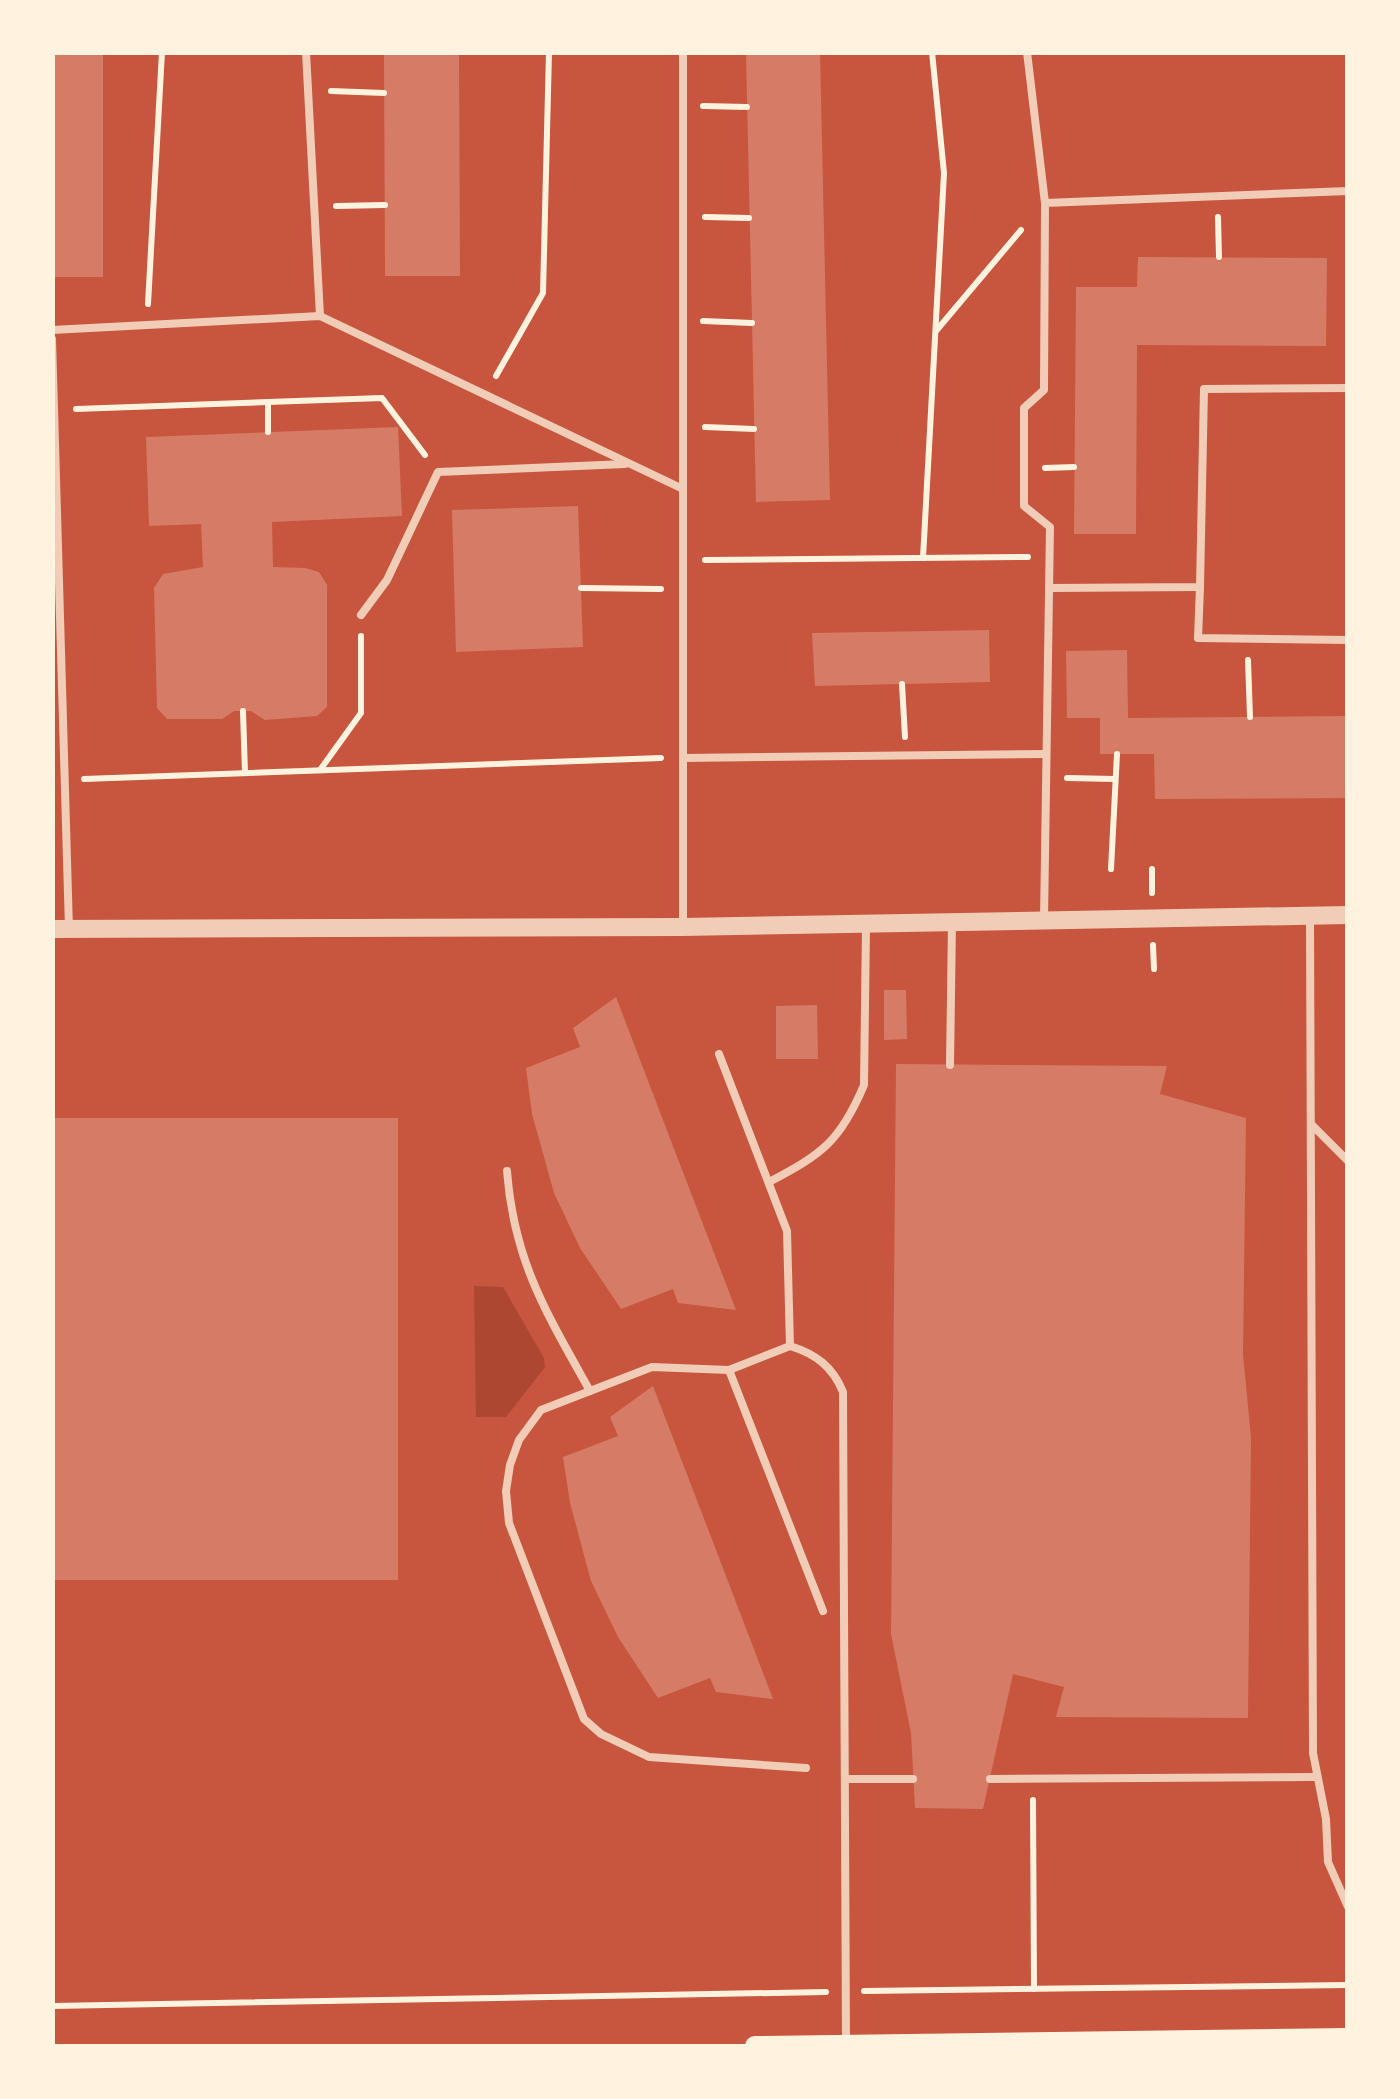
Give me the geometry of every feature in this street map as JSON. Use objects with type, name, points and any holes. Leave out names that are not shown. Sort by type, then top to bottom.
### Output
[{"type":"main road","points":[[755,2046],[1348,2038]]},
{"type":"street","points":[[61,929],[866,924],[1348,915]]},
{"type":"lane","points":[[306,52],[320,316]]},
{"type":"lane","points":[[682,926],[684,52]]},
{"type":"lane","points":[[1027,52],[1045,203],[1044,390],[1024,408],[1024,506],[1050,527],[1044,920]]},
{"type":"lane","points":[[1045,203],[1348,191]]},
{"type":"lane","points":[[52,330],[320,316],[683,489]]},
{"type":"lane","points":[[52,339],[66,779],[61,929]]},
{"type":"lane","points":[[1348,388],[1204,389],[1198,638],[1348,640]]},
{"type":"lane","points":[[362,614],[388,580],[438,472],[629,464]]},
{"type":"lane","points":[[1049,588],[1200,587]]},
{"type":"lane","points":[[683,758],[1044,754]]},
{"type":"lane","points":[[1310,916],[1312,1733],[1316,1777],[1324,1805],[1328,1862],[1348,1908]]},
{"type":"lane","points":[[950,1065],[952,922]]},
{"type":"lane","points":[[769,1182],[814,1158],[834,1140],[864,1085],[866,924]]},
{"type":"lane","points":[[719,1054],[788,1242],[790,1346]]},
{"type":"lane","points":[[1310,1124],[1348,1160]]},
{"type":"lane","points":[[508,1171],[510,1203],[536,1295],[590,1391]]},
{"type":"lane","points":[[806,1768],[649,1757],[622,1746],[584,1718],[509,1523],[506,1491],[510,1464],[540,1410],[658,1366],[729,1370],[790,1346],[805,1350],[826,1364],[843,1392],[846,2045]]},
{"type":"lane","points":[[729,1370],[823,1611]]},
{"type":"lane","points":[[990,1779],[1316,1777]]},
{"type":"lane","points":[[845,1780],[913,1779]]},
{"type":"path","points":[[147,326],[162,52]]},
{"type":"path","points":[[485,395],[543,293],[549,52]]},
{"type":"path","points":[[922,558],[944,173],[932,52]]},
{"type":"path","points":[[308,90],[384,93]]},
{"type":"path","points":[[684,105],[747,106]]},
{"type":"path","points":[[1217,196],[1219,257]]},
{"type":"path","points":[[935,332],[1045,203]]},
{"type":"path","points":[[314,206],[384,205]]},
{"type":"path","points":[[683,217],[749,218]]},
{"type":"path","points":[[683,320],[752,323]]},
{"type":"path","points":[[55,410],[382,398],[438,472]]},
{"type":"path","points":[[268,402],[268,432]]},
{"type":"path","points":[[683,426],[754,429]]},
{"type":"path","points":[[682,560],[1049,557]]},
{"type":"path","points":[[580,588],[637,589]]},
{"type":"path","points":[[320,770],[361,713],[362,614]]},
{"type":"path","points":[[1247,638],[1250,717]]},
{"type":"path","points":[[902,684],[906,756]]},
{"type":"path","points":[[243,712],[245,773]]},
{"type":"path","points":[[1111,869],[1117,754]]},
{"type":"path","points":[[66,779],[683,758]]},
{"type":"path","points":[[1044,778],[1116,780]]},
{"type":"path","points":[[1034,1809],[1034,1989]]},
{"type":"path","points":[[52,2006],[1348,1985]]},
{"type":"shaded area","points":[[474,1286],[503,1287],[544,1358],[545,1367],[506,1417],[476,1417]]},
{"type":"building","points":[[52,52],[103,52],[103,277],[52,277]]},
{"type":"building","points":[[384,52],[459,52],[460,276],[385,276]]},
{"type":"building","points":[[746,52],[820,52],[830,500],[756,502]]},
{"type":"building","points":[[1138,257],[1327,258],[1326,346],[1137,345],[1136,534],[1074,534],[1076,287],[1137,287]]},
{"type":"building","points":[[398,427],[402,516],[272,522],[273,567],[319,572],[327,585],[327,707],[317,716],[265,720],[251,711],[234,711],[222,719],[167,719],[157,708],[154,588],[163,574],[203,567],[201,524],[149,526],[146,437]]},
{"type":"building","points":[[578,506],[583,647],[456,652],[452,510]]},
{"type":"building","points":[[989,630],[990,682],[815,686],[812,633]]},
{"type":"building","points":[[1127,650],[1128,718],[1348,716],[1348,798],[1155,799],[1154,754],[1100,754],[1100,718],[1067,718],[1066,651]]},
{"type":"building","points":[[884,990],[906,990],[907,1039],[884,1040]]},
{"type":"building","points":[[616,997],[736,1310],[678,1303],[673,1289],[621,1309],[580,1248],[554,1193],[532,1114],[526,1068],[580,1047],[573,1028]]},
{"type":"building","points":[[817,1005],[818,1059],[776,1059],[776,1006]]},
{"type":"building","points":[[896,1064],[1167,1066],[1160,1094],[1246,1118],[1243,1354],[1251,1438],[1248,1718],[1056,1717],[1064,1687],[1013,1674],[983,1809],[915,1808],[911,1733],[891,1634]]},
{"type":"building","points":[[52,1118],[398,1118],[398,1580],[52,1580]]},
{"type":"building","points":[[653,1386],[773,1699],[716,1692],[710,1678],[658,1698],[618,1637],[591,1581],[570,1503],[563,1457],[618,1436],[610,1417]]}]
